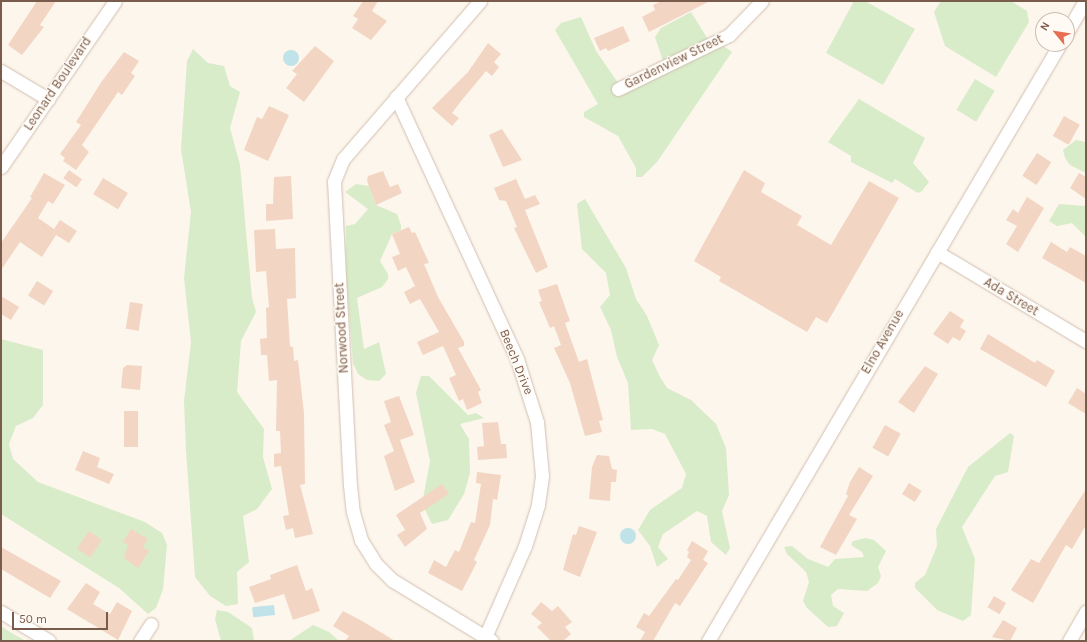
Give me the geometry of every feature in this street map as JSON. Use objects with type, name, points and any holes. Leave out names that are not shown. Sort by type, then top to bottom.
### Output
[{"type":"street","name":"Leonard Boulevard","points":[[1,167],[115,1]]},
{"type":"street","name":"Norwood Street","points":[[480,1],[342,159],[334,181],[353,512],[361,540],[376,564],[392,580],[489,639]]},
{"type":"street","name":"Gardenview Street","points":[[618,89],[729,36],[762,1]]},
{"type":"street","points":[[1075,18],[1085,1]]},
{"type":"street","name":"Elno Avenue","points":[[708,641],[1055,52]]},
{"type":"street","points":[[1,71],[48,99]]},
{"type":"street","name":"Beech Drive","points":[[396,97],[517,359],[537,422],[542,476],[538,505],[526,542],[489,639]]},
{"type":"street","name":"Ada Street","points":[[937,252],[1086,341]]},
{"type":"street","points":[[1068,641],[1086,611]]},
{"type":"street","points":[[1,612],[49,641]]},
{"type":"street","points":[[140,641],[151,624]]},
{"type":"green space","points":[[854,1],[865,1],[915,29],[883,85],[826,53]]},
{"type":"green space","points":[[941,1],[1011,1],[1027,11],[1029,22],[996,77],[945,46],[934,12]]},
{"type":"green space","points":[[691,12],[714,49],[722,45],[732,52],[657,162],[642,177],[636,177],[636,168],[618,136],[584,117],[584,112],[598,104],[555,30],[561,23],[581,17],[596,51],[623,90],[663,61],[655,37],[661,28]]},
{"type":"green space","points":[[193,49],[208,63],[224,66],[230,86],[240,92],[230,128],[240,165],[252,298],[256,312],[241,341],[237,392],[264,429],[263,457],[272,489],[257,509],[243,516],[249,562],[237,572],[238,604],[226,606],[210,596],[195,577],[186,450],[184,401],[191,342],[184,278],[191,212],[181,149],[187,61]]},
{"type":"green space","points":[[975,79],[995,91],[976,122],[956,110]]},
{"type":"green space","points":[[859,99],[925,138],[913,163],[929,182],[922,191],[918,193],[895,179],[892,183],[851,162],[851,156],[828,142]]},
{"type":"green space","points":[[1076,140],[1086,142],[1086,173],[1070,165],[1065,158],[1063,150]]},
{"type":"green space","points":[[356,184],[369,186],[376,205],[397,214],[401,225],[401,230],[392,234],[380,261],[388,274],[388,279],[382,287],[357,298],[364,349],[379,342],[386,374],[379,381],[367,380],[358,374],[353,363],[346,273],[346,226],[355,224],[368,209],[345,192]]},
{"type":"green space","points":[[585,199],[626,268],[636,299],[647,316],[659,345],[652,360],[660,377],[667,388],[691,400],[716,424],[726,448],[729,495],[722,511],[730,548],[726,555],[711,542],[707,516],[697,511],[663,534],[658,547],[668,559],[657,567],[650,546],[638,530],[650,510],[682,488],[686,474],[665,434],[652,429],[631,430],[628,383],[617,357],[611,330],[600,307],[610,295],[606,273],[582,249],[577,204]]},
{"type":"green space","points":[[1059,204],[1086,206],[1086,237],[1072,223],[1057,226],[1049,221]]},
{"type":"green space","points":[[1,339],[43,350],[43,405],[33,418],[16,426],[9,444],[13,459],[38,482],[145,522],[162,533],[167,545],[163,589],[156,608],[148,614],[119,588],[1,514]]},
{"type":"green space","points":[[421,376],[429,376],[468,415],[476,413],[484,418],[460,424],[469,439],[470,473],[464,494],[448,520],[432,524],[422,504],[430,461],[416,393]]},
{"type":"green space","points":[[1010,433],[1014,436],[1008,472],[995,476],[962,527],[975,559],[971,615],[963,621],[937,610],[915,588],[915,583],[925,575],[937,546],[936,529],[968,467]]},
{"type":"green space","points":[[866,538],[874,540],[886,551],[878,567],[881,576],[878,583],[867,591],[838,589],[831,595],[833,606],[844,613],[837,626],[828,627],[807,608],[803,601],[809,582],[806,572],[787,554],[784,547],[792,546],[808,559],[828,567],[835,559],[864,557],[862,552],[851,545],[853,541]]},
{"type":"green space","points":[[217,610],[228,612],[252,628],[254,641],[221,641],[215,619]]},
{"type":"green space","points":[[313,625],[329,632],[339,641],[289,641]]},
{"type":"green space","points":[[1,626],[10,632],[26,641],[1,641]]},
{"type":"water","points":[[291,50],[298,55],[299,58],[294,65],[291,66],[284,61],[283,58],[288,51]]},
{"type":"water","points":[[628,528],[635,533],[636,536],[631,543],[628,544],[621,539],[620,536],[625,529]]},
{"type":"water","points":[[274,605],[275,615],[253,617],[252,607]]},
{"type":"building","points":[[37,1],[56,1],[40,25],[44,27],[22,55],[8,45]]},
{"type":"building","points":[[363,1],[378,1],[372,11],[387,21],[371,40],[352,28],[358,19],[353,16]]},
{"type":"building","points":[[662,1],[710,1],[649,32],[642,17],[655,10],[653,5]]},
{"type":"building","points":[[623,26],[630,41],[608,51],[606,48],[600,51],[594,38]]},
{"type":"building","points":[[488,43],[501,54],[494,62],[499,67],[492,76],[486,71],[462,100],[452,113],[459,118],[452,126],[432,108],[468,72]]},
{"type":"building","points":[[315,46],[334,61],[304,102],[286,88],[297,74],[292,71]]},
{"type":"building","points":[[124,52],[139,61],[131,73],[135,76],[122,95],[118,92],[82,145],[89,152],[76,170],[63,161],[65,158],[60,154],[81,125],[76,122],[102,81]]},
{"type":"building","points":[[269,106],[289,115],[268,161],[244,150],[257,117],[262,119]]},
{"type":"building","points":[[1064,116],[1080,125],[1069,145],[1053,136]]},
{"type":"building","points":[[502,129],[522,160],[503,167],[489,135]]},
{"type":"building","points":[[1037,153],[1051,162],[1037,185],[1022,176]]},
{"type":"building","points":[[69,170],[82,179],[76,187],[63,178]]},
{"type":"building","points":[[744,170],[765,183],[761,192],[802,216],[797,225],[831,245],[869,181],[899,198],[827,323],[816,317],[807,332],[719,281],[721,277],[694,261]]},
{"type":"building","points":[[383,171],[390,187],[398,184],[402,193],[376,205],[367,181],[368,176]]},
{"type":"building","points":[[44,173],[65,185],[53,204],[48,201],[38,218],[54,229],[60,220],[77,231],[69,243],[56,235],[42,257],[20,242],[1,270],[1,243],[32,198],[30,197]]},
{"type":"building","points":[[1079,173],[1086,177],[1086,199],[1070,188]]},
{"type":"building","points":[[291,176],[293,219],[266,221],[266,204],[273,204],[274,177]]},
{"type":"building","points":[[103,178],[128,193],[118,209],[93,194]]},
{"type":"building","points":[[516,179],[525,199],[535,195],[540,204],[525,210],[548,267],[536,273],[514,228],[517,227],[506,201],[499,200],[494,188]]},
{"type":"building","points":[[1027,197],[1044,208],[1018,252],[1006,244],[1017,226],[1006,220],[1013,209],[1018,213]]},
{"type":"building","points":[[409,227],[412,233],[415,232],[429,263],[424,264],[438,297],[464,342],[464,346],[458,348],[481,390],[478,392],[482,403],[467,410],[463,399],[459,401],[449,378],[456,375],[443,346],[423,355],[417,342],[439,332],[420,299],[410,304],[404,292],[415,286],[406,267],[398,271],[392,257],[400,254],[392,234]]},
{"type":"building","points":[[275,229],[276,249],[295,248],[296,298],[287,299],[290,346],[293,347],[294,361],[298,360],[304,413],[305,484],[300,485],[313,534],[295,538],[293,528],[286,530],[283,516],[289,515],[281,466],[274,467],[274,454],[281,453],[280,431],[276,431],[277,380],[269,381],[267,355],[261,355],[260,339],[267,338],[266,308],[269,307],[266,271],[256,272],[254,230]]},
{"type":"building","points":[[1051,242],[1067,252],[1070,247],[1086,256],[1086,283],[1042,258]]},
{"type":"building","points":[[37,281],[53,291],[44,305],[28,295]]},
{"type":"building","points":[[557,284],[570,321],[565,323],[579,362],[587,359],[603,420],[599,421],[602,432],[585,436],[570,383],[554,348],[561,345],[554,326],[550,328],[539,302],[542,301],[538,290]]},
{"type":"building","points":[[1,296],[19,307],[11,320],[1,314]]},
{"type":"building","points":[[130,302],[143,304],[139,331],[126,329]]},
{"type":"building","points":[[950,311],[964,320],[960,327],[966,331],[960,341],[953,337],[948,344],[933,334]]},
{"type":"building","points":[[988,334],[1035,363],[1037,360],[1055,371],[1046,387],[980,349]]},
{"type":"building","points":[[127,365],[142,366],[140,390],[121,388],[123,368]]},
{"type":"building","points":[[925,366],[938,374],[914,413],[898,402]]},
{"type":"building","points":[[1077,388],[1086,394],[1086,414],[1068,403]]},
{"type":"building","points":[[399,396],[414,435],[400,440],[415,482],[395,491],[384,456],[394,451],[384,425],[391,422],[384,401]]},
{"type":"building","points":[[124,411],[138,411],[138,447],[124,447]]},
{"type":"building","points":[[498,422],[501,444],[506,444],[507,458],[478,460],[477,447],[484,446],[482,423]]},
{"type":"building","points":[[885,425],[901,434],[888,456],[872,448]]},
{"type":"building","points":[[83,451],[100,458],[97,467],[114,474],[109,484],[75,470]]},
{"type":"building","points":[[597,455],[609,456],[612,469],[617,470],[616,482],[611,482],[610,501],[589,499],[592,467]]},
{"type":"building","points":[[859,467],[873,476],[849,515],[857,519],[836,555],[820,547],[848,496],[846,494],[850,482]]},
{"type":"building","points":[[477,472],[501,475],[497,500],[493,499],[490,525],[474,560],[477,562],[462,591],[428,573],[434,560],[446,567],[455,550],[459,552],[471,522],[475,523],[481,484],[476,483]]},
{"type":"building","points":[[909,483],[922,491],[915,502],[902,494]]},
{"type":"building","points":[[442,484],[449,494],[420,513],[427,529],[405,547],[397,535],[405,530],[396,515]]},
{"type":"building","points":[[1086,489],[1086,525],[1072,549],[1066,545],[1033,603],[1011,590],[1031,559],[1039,563]]},
{"type":"building","points":[[579,526],[597,532],[580,577],[563,570],[573,534],[576,535]]},
{"type":"building","points":[[131,529],[148,539],[143,547],[149,551],[138,568],[124,558],[128,545],[123,542]]},
{"type":"building","points":[[89,531],[102,540],[90,557],[77,548]]},
{"type":"building","points":[[692,541],[708,551],[703,560],[708,563],[680,606],[675,603],[653,641],[640,641],[645,632],[636,627],[644,613],[649,616],[676,579],[678,580],[691,560],[687,557],[689,552],[687,550]]},
{"type":"building","points":[[1,547],[61,581],[50,598],[1,569]]},
{"type":"building","points":[[297,565],[306,591],[312,588],[320,611],[293,620],[284,594],[255,603],[249,587],[271,579],[270,575]]},
{"type":"building","points":[[86,583],[100,592],[93,604],[110,614],[117,602],[132,611],[118,640],[67,609]]},
{"type":"building","points":[[994,596],[1006,603],[1000,614],[988,607]]},
{"type":"building","points":[[541,602],[552,611],[558,606],[572,622],[565,627],[571,634],[563,641],[551,641],[537,627],[542,623],[531,614]]},
{"type":"building","points":[[343,611],[395,641],[345,641],[349,636],[333,626]]},
{"type":"building","points":[[1003,620],[1017,628],[1010,641],[992,637]]}]
